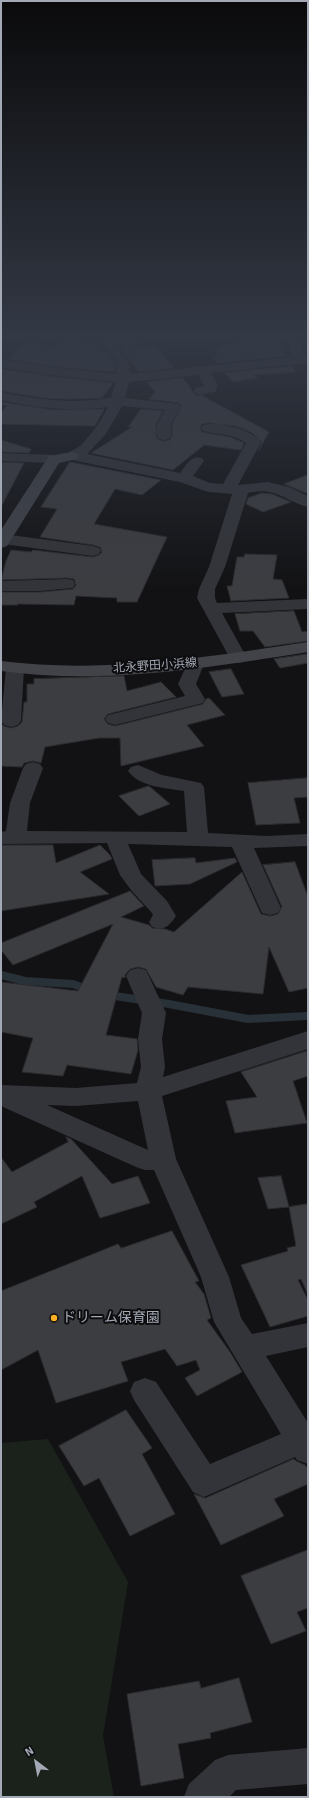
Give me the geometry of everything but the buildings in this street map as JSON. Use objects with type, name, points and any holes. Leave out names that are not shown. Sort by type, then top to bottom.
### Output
[{"type":"main road","points":[[3,538],[54,459],[72,456]]},
{"type":"main road","name":"北永野田小浜線","points":[[8,667],[49,671],[195,664],[308,647]]},
{"type":"street","points":[[72,456],[85,450],[104,424]]},
{"type":"street","points":[[164,424],[164,436]]},
{"type":"street","points":[[208,428],[235,431],[245,435],[254,442],[217,567],[207,589],[206,598],[238,658]]},
{"type":"street","points":[[1,456],[54,459]]},
{"type":"street","points":[[72,456],[184,478],[208,487],[278,487],[308,502]]},
{"type":"street","points":[[184,478],[197,461]]},
{"type":"street","points":[[240,488],[272,474]]},
{"type":"street","points":[[3,538],[93,550]]},
{"type":"street","points":[[1,586],[67,584]]},
{"type":"street","points":[[211,608],[308,604]]},
{"type":"street","points":[[115,719],[196,699],[187,684],[195,664]]},
{"type":"street","points":[[8,667],[11,721]]},
{"type":"street","points":[[33,768],[9,838],[93,835],[240,841],[255,843],[308,840]]},
{"type":"street","points":[[138,771],[141,774],[160,780],[194,787],[198,839]]},
{"type":"street","points":[[115,837],[130,875],[142,890],[163,910],[165,916],[160,922]]},
{"type":"street","points":[[240,841],[270,908]]},
{"type":"street","points":[[138,976],[151,1006],[150,1039],[153,1068],[148,1091],[163,1159],[215,1277],[228,1322],[305,1445],[204,1482],[145,1391]]},
{"type":"street","points":[[1,1094],[76,1097],[148,1091],[308,1040]]},
{"type":"street","points":[[1,1094],[145,1160],[163,1159]]},
{"type":"street","points":[[245,1348],[308,1335]]},
{"type":"street","points":[[202,1797],[228,1773],[308,1766]]},
{"type":"shaded area","points":[[48,1439],[128,1582],[103,1736],[114,1797],[1,1797],[1,1443]]},
{"type":"waterway","points":[[1,975],[25,981],[73,984],[89,990]]},
{"type":"waterway","points":[[108,995],[169,1004],[248,1019],[308,1016]]},
{"type":"place","name":"ドリーム保育園","points":[[54,1318]]}]
